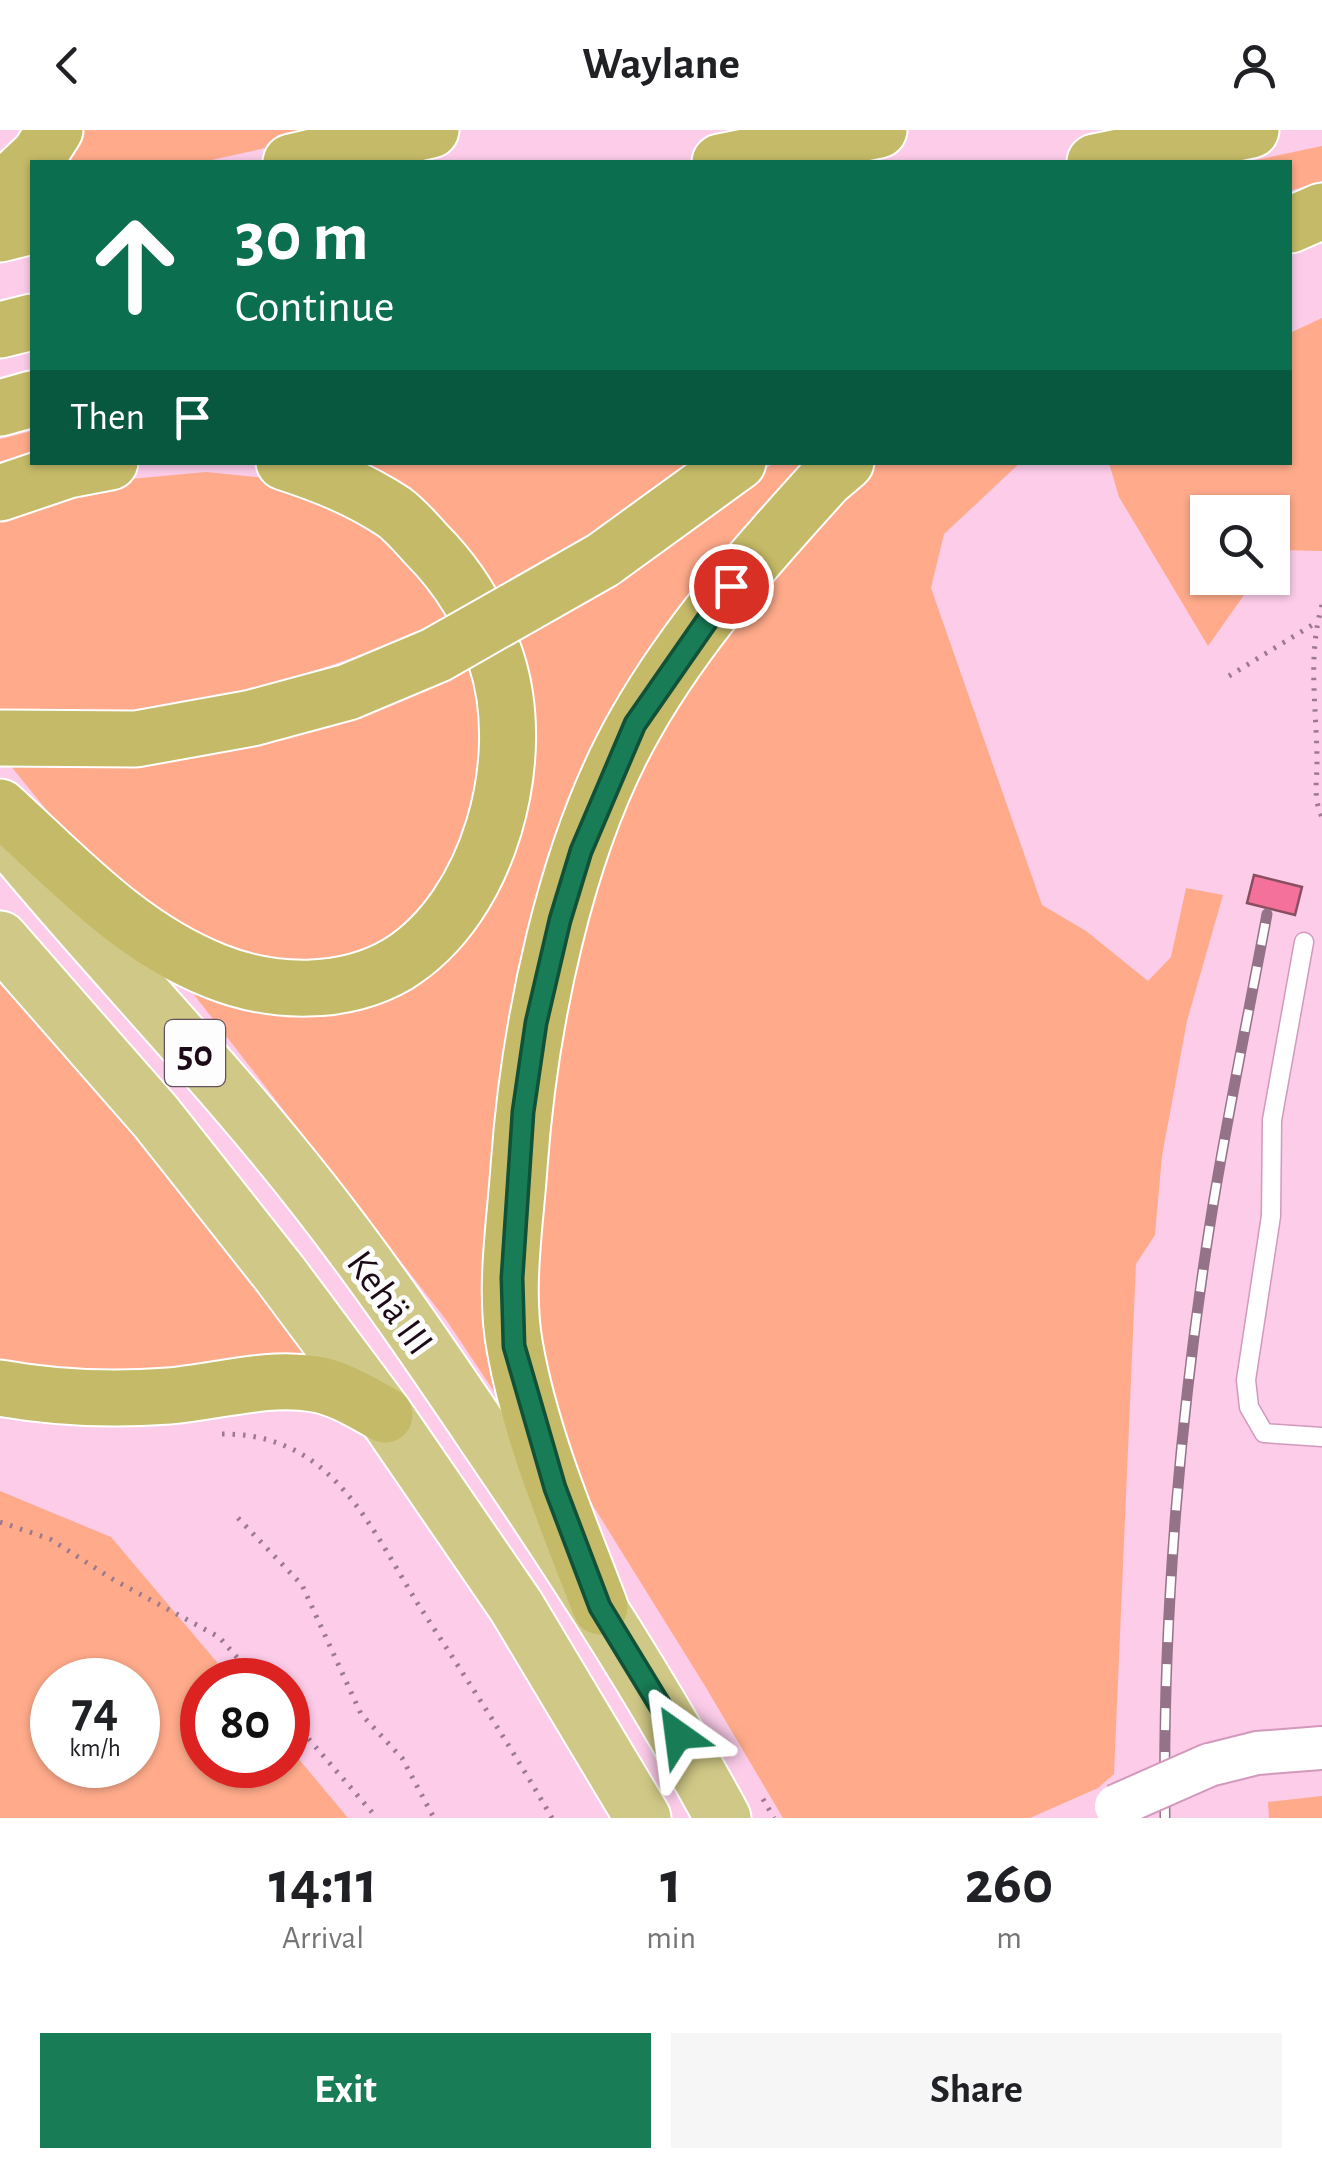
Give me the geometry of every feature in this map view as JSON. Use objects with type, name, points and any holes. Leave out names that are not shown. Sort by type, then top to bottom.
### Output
[{"type":"highway","points":[[34,160],[56,130]]},
{"type":"highway","points":[[300,160],[431,130]]},
{"type":"highway","points":[[730,160],[879,130]]},
{"type":"highway","points":[[1105,160],[1251,130]]},
{"type":"highway","points":[[0,192],[30,164]]},
{"type":"highway","points":[[1292,214],[1322,207]]},
{"type":"highway","points":[[1292,224],[1322,207]]},
{"type":"highway","points":[[0,234],[30,226]]},
{"type":"highway","points":[[0,330],[30,322]]},
{"type":"highway","points":[[0,408],[30,400]]},
{"type":"highway","points":[[0,493],[94,465]]},
{"type":"highway","points":[[0,807],[121,918],[169,949],[217,972],[268,986],[314,988],[359,980],[399,963],[434,932],[462,896],[491,844],[504,781],[508,722],[497,662],[474,603],[444,561],[397,514],[340,480],[293,465]]},
{"type":"highway","points":[[0,738],[136,738],[252,718],[348,692],[436,655],[603,560],[734,465]]},
{"type":"highway","points":[[600,1607],[555,1488],[514,1346],[512,1278],[523,1112],[536,1023],[581,851],[635,724],[710,612],[842,465]]},
{"type":"highway","name":"Kehä III","points":[[0,828],[314,1194],[446,1377],[600,1607],[678,1735],[741,1805]]},
{"type":"highway","name":"Kehä III","points":[[0,939],[156,1117],[385,1415],[516,1606],[643,1818]]},
{"type":"highway","points":[[0,1388],[30,1393],[168,1396],[267,1382],[316,1384],[385,1415]]},
{"type":"street","points":[[1103,1812],[1210,1765],[1257,1752],[1322,1748]]},
{"type":"lane","points":[[1304,942],[1272,1120],[1271,1216],[1246,1380],[1249,1408],[1264,1433],[1322,1437]]},
{"type":"path","points":[[1322,605],[1313,670],[1315,800],[1322,817]]},
{"type":"path","points":[[1228,676],[1317,622]]},
{"type":"path","points":[[314,1463],[368,1522],[552,1818]]},
{"type":"path","points":[[238,1518],[302,1585],[362,1714],[402,1758],[434,1818]]},
{"type":"path","points":[[0,1522],[50,1539],[114,1580],[220,1637],[238,1658]]},
{"type":"path","points":[[310,1740],[377,1818]]},
{"type":"path","points":[[741,1805],[774,1818]]},
{"type":"shaded area","points":[[78,130],[348,130],[211,160],[56,160]]},
{"type":"shaded area","points":[[1322,146],[1322,181],[1292,190],[1292,160],[1256,160]]},
{"type":"shaded area","points":[[1322,318],[1322,551],[1290,550],[1290,495],[1190,495],[1190,595],[1244,595],[1208,646],[1119,497],[1110,465],[1292,465],[1292,332]]},
{"type":"shaded area","points":[[30,432],[30,459],[0,470],[0,439]]},
{"type":"shaded area","points":[[347,465],[685,465],[580,541],[490,599]]},
{"type":"shaded area","points":[[771,465],[818,465],[570,854],[521,1432],[447,1321],[175,970],[215,986],[442,951],[509,645]]},
{"type":"shaded area","points":[[864,465],[1018,465],[944,534],[931,588],[1042,905],[1086,931],[1148,981],[1171,957],[1186,888],[1223,895],[1187,1021],[1162,1156],[1155,1235],[1136,1264],[1114,1774],[1098,1788],[1030,1818],[783,1818],[579,1483],[543,1373],[535,1270],[543,1165],[563,1022],[585,926],[623,810],[655,731],[725,622]]},
{"type":"shaded area","points":[[206,472],[275,479],[372,520],[458,615],[322,668],[229,694],[133,711],[52,716],[0,713],[0,512],[130,479]]},
{"type":"shaded area","points":[[475,663],[489,755],[463,858],[393,942],[355,959],[262,963],[188,935],[143,906],[62,829],[10,765]]},
{"type":"shaded area","points":[[0,984],[153,1147],[313,1349],[240,1371],[200,1375],[0,1368]]},
{"type":"shaded area","points":[[0,1491],[111,1537],[213,1658],[180,1658],[180,1788],[310,1788],[310,1772],[348,1818],[0,1818]]},
{"type":"shaded area","points":[[1322,1796],[1322,1818],[1269,1818],[1268,1802]]},
{"type":"building","points":[[1254,875],[1302,887],[1295,915],[1247,903]]},
{"type":"railway","points":[[1165,1818],[1170,1589],[1183,1433],[1219,1169],[1267,914]]},
{"type":"route","points":[[678,1735],[600,1607],[555,1488],[514,1346],[512,1278],[523,1112],[536,1023],[581,851],[635,724],[731,586]]}]
